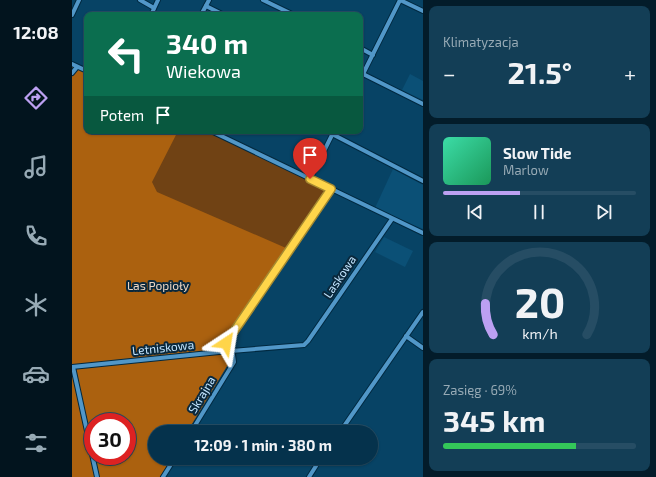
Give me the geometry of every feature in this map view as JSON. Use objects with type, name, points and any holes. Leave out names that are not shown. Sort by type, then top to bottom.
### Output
[{"type":"street","points":[[72,15],[79,0]]},
{"type":"street","points":[[140,0],[154,8]]},
{"type":"street","points":[[152,12],[158,0]]},
{"type":"street","points":[[203,12],[209,0]]},
{"type":"street","points":[[263,0],[288,12]]},
{"type":"street","points":[[423,11],[400,0],[363,74],[423,104]]},
{"type":"street","points":[[206,6],[218,12]]},
{"type":"street","points":[[363,50],[373,55]]},
{"type":"street","points":[[72,64],[84,70]]},
{"type":"street","points":[[72,73],[77,67]]},
{"type":"street","points":[[216,134],[423,233]]},
{"type":"street","points":[[310,179],[332,134]]},
{"type":"street","points":[[335,134],[423,181]]},
{"type":"street","name":"Skrajna","points":[[195,425],[234,362],[234,355],[230,352],[226,343],[228,339],[331,189]]},
{"type":"street","name":"Laskowa","points":[[304,345],[392,219]]},
{"type":"street","points":[[345,425],[423,312]]},
{"type":"street","points":[[406,336],[423,348]]},
{"type":"street","name":"Letniskowa","points":[[73,367],[304,345]]},
{"type":"street","points":[[73,367],[97,477]]},
{"type":"street","points":[[163,477],[171,465]]},
{"type":"street","points":[[309,477],[317,465]]},
{"type":"shaded area","points":[[410,74],[423,81],[423,100],[402,90]]},
{"type":"shaded area","points":[[393,169],[423,185],[423,229],[375,208]]},
{"type":"shaded area","points":[[384,237],[413,251],[405,267],[375,252]]},
{"type":"green space","name":"Las Popioły","points":[[72,62],[84,68],[84,134],[223,134],[328,185],[327,192],[220,346],[230,361],[191,425],[148,425],[148,465],[168,465],[160,477],[72,477]]},
{"type":"green space","name":"Las Popioły","points":[[72,66],[84,72],[84,134],[176,134],[152,182],[157,192],[286,248],[327,192],[220,346],[230,361],[191,425],[148,425],[148,465],[168,465],[160,477],[72,477]]},
{"type":"route","points":[[226,343],[331,189],[310,179]]}]
